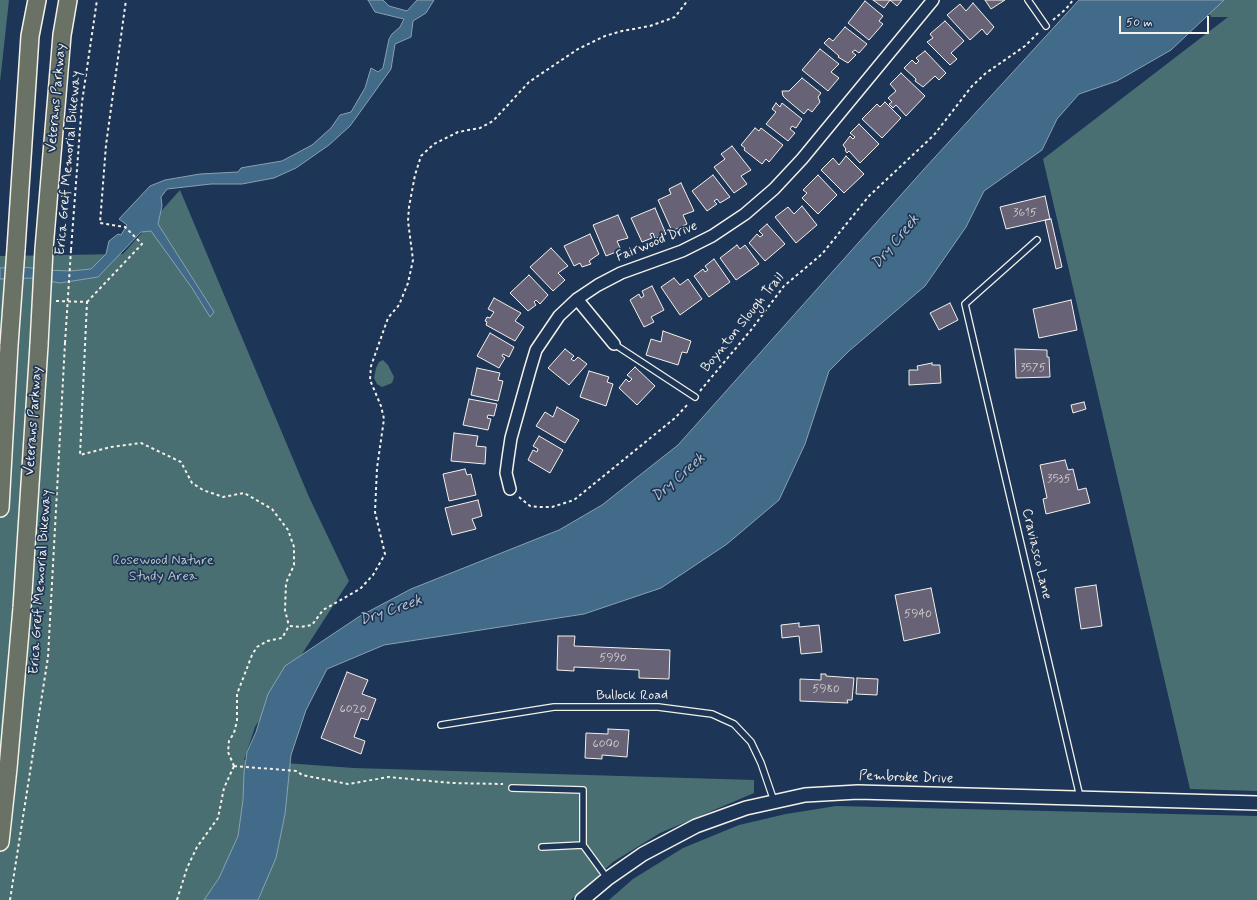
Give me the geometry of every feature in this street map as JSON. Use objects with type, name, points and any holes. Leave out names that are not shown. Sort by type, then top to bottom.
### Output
[{"type":"main road","name":"Veterans Parkway","points":[[0,508],[9,346],[30,36],[37,0]]},
{"type":"main road","name":"Veterans Parkway","points":[[0,842],[21,615],[44,249],[55,111],[62,35],[68,0]]},
{"type":"street","name":"Fairwood Drive","points":[[510,489],[506,473],[511,438],[536,350],[559,316],[577,299],[621,273],[682,251],[712,236],[757,204],[774,189],[802,159],[933,0]]},
{"type":"street","points":[[577,299],[614,344]]},
{"type":"street","name":"Pembroke Drive","points":[[582,900],[607,879],[643,854],[696,826],[746,808],[805,795],[858,792],[1081,800],[1257,803]]},
{"type":"lane","points":[[1028,0],[1046,26]]},
{"type":"lane","name":"Craviasco Lane","points":[[1036,240],[965,304],[1081,800]]},
{"type":"lane","points":[[614,344],[695,397]]},
{"type":"lane","name":"Bullock Road","points":[[440,725],[554,707],[658,707],[712,714],[734,724],[751,742],[761,762],[774,801]]},
{"type":"lane","points":[[512,788],[583,790],[583,846],[607,879]]},
{"type":"lane","points":[[542,847],[583,846]]},
{"type":"path","name":"Erica Greif Memorial Bikeway","points":[[10,900],[48,657],[71,250],[82,102],[97,0]]},
{"type":"path","points":[[126,0],[106,145],[100,223],[125,227],[142,244],[87,302],[80,454],[110,447],[141,443],[181,462],[192,483],[203,490],[223,497],[244,493],[272,509],[288,530],[294,547],[294,565],[286,583],[285,610],[289,626],[282,638],[267,641],[257,647],[252,655],[237,694],[237,721],[234,733],[229,741],[228,752],[234,766],[224,788],[218,818],[197,847],[187,868],[177,900]]},
{"type":"path","points":[[289,626],[301,627],[312,625],[323,610],[360,589],[373,575],[385,554],[375,512],[377,468],[384,419],[382,406],[370,380],[371,366],[388,318],[399,305],[408,283],[413,260],[408,221],[409,207],[415,175],[421,156],[434,144],[458,132],[480,128],[493,121],[529,82],[578,49],[605,36],[650,26],[675,17],[688,0]]},
{"type":"path","name":"Boynton Slough Trail","points":[[510,489],[530,506],[552,507],[574,500],[675,418],[695,397],[751,330],[784,286],[822,254],[868,196],[934,135],[972,86],[986,72],[1025,46],[1066,9],[1073,0]]},
{"type":"path","points":[[55,301],[87,302]]},
{"type":"path","points":[[234,766],[297,771],[302,775],[348,784],[389,777],[451,783],[503,784]]},
{"type":"green space","points":[[0,0],[9,0],[0,82]]},
{"type":"green space","points":[[1215,0],[1257,0],[1257,791],[1190,789],[1043,159],[1228,17],[1211,17],[1206,6]]},
{"type":"green space","name":"Rosewood Nature Study Area","points":[[180,190],[309,497],[349,581],[255,727],[244,760],[354,768],[754,780],[754,793],[660,833],[613,862],[571,900],[0,900],[0,256],[123,254]]},
{"type":"green space","points":[[383,360],[388,365],[394,377],[392,383],[382,387],[377,384],[374,378],[379,362]]},
{"type":"green space","points":[[836,806],[1257,816],[1257,900],[609,900],[633,879],[683,848],[739,825],[786,814]]},
{"type":"water","points":[[368,0],[383,0],[389,6],[407,11],[417,0],[434,0],[426,13],[413,21],[411,37],[395,44],[391,69],[350,126],[329,145],[296,168],[274,178],[242,184],[211,184],[167,189],[161,197],[162,206],[158,224],[214,312],[210,317],[192,288],[151,231],[141,232],[98,277],[60,283],[31,278],[0,279],[0,268],[24,267],[70,271],[91,269],[106,254],[109,241],[118,234],[121,235],[127,225],[119,219],[150,186],[165,180],[200,174],[238,172],[241,168],[282,161],[312,145],[331,128],[340,115],[351,112],[365,88],[371,68],[378,72],[383,68],[389,39],[400,27],[404,19],[375,12]]},
{"type":"water","name":"Dry Creek","points":[[1079,0],[1224,0],[1171,50],[1117,81],[1079,94],[1057,119],[1042,150],[984,191],[966,227],[925,286],[849,351],[829,371],[805,444],[779,500],[727,544],[661,588],[584,614],[384,645],[327,669],[306,710],[291,755],[285,814],[276,858],[258,900],[204,900],[219,878],[238,836],[247,752],[256,732],[268,694],[285,666],[360,616],[411,589],[559,530],[602,505],[678,445],[925,168]]},
{"type":"building","points":[[873,0],[890,0],[884,8]]},
{"type":"building","points":[[890,0],[902,0],[897,6]]},
{"type":"building","points":[[985,0],[1005,0],[991,9]]},
{"type":"building","points":[[865,1],[883,16],[879,21],[883,24],[869,40],[848,23]]},
{"type":"building","points":[[973,3],[994,27],[987,35],[982,29],[970,40],[947,15],[960,4],[966,11]]},
{"type":"building","points":[[945,21],[964,41],[951,53],[957,59],[950,65],[927,42],[933,38],[930,34]]},
{"type":"building","points":[[845,27],[867,44],[859,53],[855,50],[852,52],[856,55],[848,63],[838,57],[839,56],[824,43],[829,38],[833,41]]},
{"type":"building","points":[[820,49],[839,64],[831,72],[839,78],[828,91],[802,70]]},
{"type":"building","points":[[925,51],[946,73],[939,80],[935,76],[923,87],[915,81],[916,79],[904,68],[912,60],[916,64],[919,61],[916,58]]},
{"type":"building","points":[[901,73],[925,96],[906,116],[896,105],[893,108],[889,104],[892,102],[888,98],[896,91],[890,84]]},
{"type":"building","points":[[802,78],[821,93],[818,97],[820,102],[812,112],[808,109],[804,114],[783,96],[782,91],[789,91]]},
{"type":"building","points":[[885,102],[901,118],[882,138],[862,119],[877,104],[880,107]]},
{"type":"building","points":[[776,103],[780,107],[782,103],[802,119],[796,128],[792,126],[790,129],[795,133],[788,141],[766,124],[776,112],[772,109]]},
{"type":"building","points":[[859,124],[879,144],[860,163],[849,151],[847,153],[843,145],[850,136],[853,139],[855,137],[850,133]]},
{"type":"building","points":[[755,128],[759,131],[761,128],[783,145],[769,162],[766,159],[762,164],[744,150],[745,148],[741,145]]},
{"type":"building","points":[[732,146],[751,170],[741,176],[747,184],[734,193],[714,167],[725,159],[721,154]]},
{"type":"building","points":[[846,156],[864,174],[844,193],[821,170],[833,158],[839,165]]},
{"type":"building","points":[[713,175],[730,197],[720,203],[717,199],[714,201],[717,204],[707,211],[692,191]]},
{"type":"building","points":[[818,175],[837,195],[818,214],[802,198],[807,193],[803,190]]},
{"type":"building","points":[[681,183],[694,211],[683,215],[687,224],[672,231],[658,200],[671,194],[669,189]]},
{"type":"building","points":[[1045,196],[1050,219],[1006,229],[1000,207]]},
{"type":"building","points":[[802,206],[817,225],[796,243],[775,217],[788,207],[794,214]]},
{"type":"building","points":[[655,208],[666,234],[655,239],[653,233],[650,234],[652,238],[642,242],[631,218]]},
{"type":"building","points":[[618,215],[628,238],[617,241],[621,250],[606,256],[593,225]]},
{"type":"building","points":[[1051,219],[1062,267],[1056,269],[1045,220]]},
{"type":"building","points":[[767,224],[785,244],[765,261],[749,243],[757,234],[760,237],[763,235],[759,231]]},
{"type":"building","points":[[590,234],[599,254],[589,261],[591,264],[582,267],[580,263],[574,266],[564,246]]},
{"type":"building","points":[[737,245],[740,249],[745,245],[759,264],[736,280],[720,258]]},
{"type":"building","points":[[551,248],[568,266],[558,273],[565,280],[553,291],[530,267]]},
{"type":"building","points":[[714,259],[730,282],[709,297],[694,276],[703,269],[705,272],[708,270],[705,266]]},
{"type":"building","points":[[529,275],[548,295],[540,304],[536,300],[534,302],[536,305],[528,311],[510,293]]},
{"type":"building","points":[[674,278],[680,285],[688,279],[702,299],[680,315],[661,287]]},
{"type":"building","points":[[652,286],[664,310],[651,317],[654,322],[644,327],[630,300],[639,294],[641,298],[644,296],[642,291]]},
{"type":"building","points":[[494,298],[521,313],[515,321],[524,327],[515,341],[486,325],[487,322],[485,321],[487,317],[490,318],[494,312],[488,309]]},
{"type":"building","points":[[1071,300],[1077,330],[1039,338],[1033,309]]},
{"type":"building","points":[[950,303],[958,320],[939,330],[930,313]]},
{"type":"building","points":[[663,331],[691,341],[687,353],[682,352],[678,365],[646,355],[651,339],[661,342]]},
{"type":"building","points":[[490,333],[514,347],[509,357],[503,354],[502,356],[505,358],[499,368],[477,356]]},
{"type":"building","points":[[565,349],[574,356],[571,359],[574,361],[578,357],[587,364],[569,385],[548,368]]},
{"type":"building","points":[[1015,349],[1047,350],[1047,357],[1049,357],[1050,377],[1016,378]]},
{"type":"building","points":[[932,363],[932,365],[940,365],[941,383],[909,385],[909,370],[918,370],[917,366]]},
{"type":"building","points":[[635,367],[655,386],[637,405],[619,388],[626,379],[629,382],[632,379],[627,375]]},
{"type":"building","points":[[477,368],[500,373],[498,380],[503,381],[498,401],[471,395]]},
{"type":"building","points":[[589,371],[609,377],[607,382],[613,384],[606,406],[580,397]]},
{"type":"building","points":[[469,399],[497,404],[494,416],[488,415],[487,418],[491,419],[488,430],[463,425]]},
{"type":"building","points":[[1084,402],[1086,409],[1073,413],[1071,405]]},
{"type":"building","points":[[557,407],[579,420],[565,443],[536,426],[545,412],[553,417]]},
{"type":"building","points":[[454,433],[478,436],[476,446],[486,447],[485,464],[451,461]]},
{"type":"building","points":[[539,436],[563,450],[550,473],[528,460],[533,450],[537,452],[538,449],[533,446]]},
{"type":"building","points":[[1065,460],[1068,470],[1073,469],[1078,490],[1086,488],[1090,503],[1046,514],[1043,499],[1047,498],[1040,465]]},
{"type":"building","points":[[465,469],[467,475],[471,474],[476,495],[449,501],[443,474]]},
{"type":"building","points":[[478,500],[482,516],[472,519],[476,529],[452,535],[445,508]]},
{"type":"building","points":[[1096,585],[1102,626],[1081,629],[1075,588]]},
{"type":"building","points":[[931,588],[940,633],[904,641],[895,595]]},
{"type":"building","points":[[799,623],[799,627],[819,625],[822,652],[801,654],[799,636],[782,638],[781,625]]},
{"type":"building","points":[[558,636],[575,636],[574,646],[670,650],[669,679],[639,678],[639,670],[574,667],[574,671],[557,670]]},
{"type":"building","points":[[347,672],[368,680],[362,694],[376,699],[368,720],[361,718],[354,737],[365,741],[361,754],[321,738]]},
{"type":"building","points":[[821,674],[826,674],[826,676],[854,678],[852,700],[847,700],[848,703],[800,701],[800,679],[821,680]]},
{"type":"building","points":[[857,678],[878,679],[877,695],[856,694]]},
{"type":"building","points":[[608,729],[629,730],[627,757],[602,755],[602,759],[585,758],[586,733],[608,734]]}]
